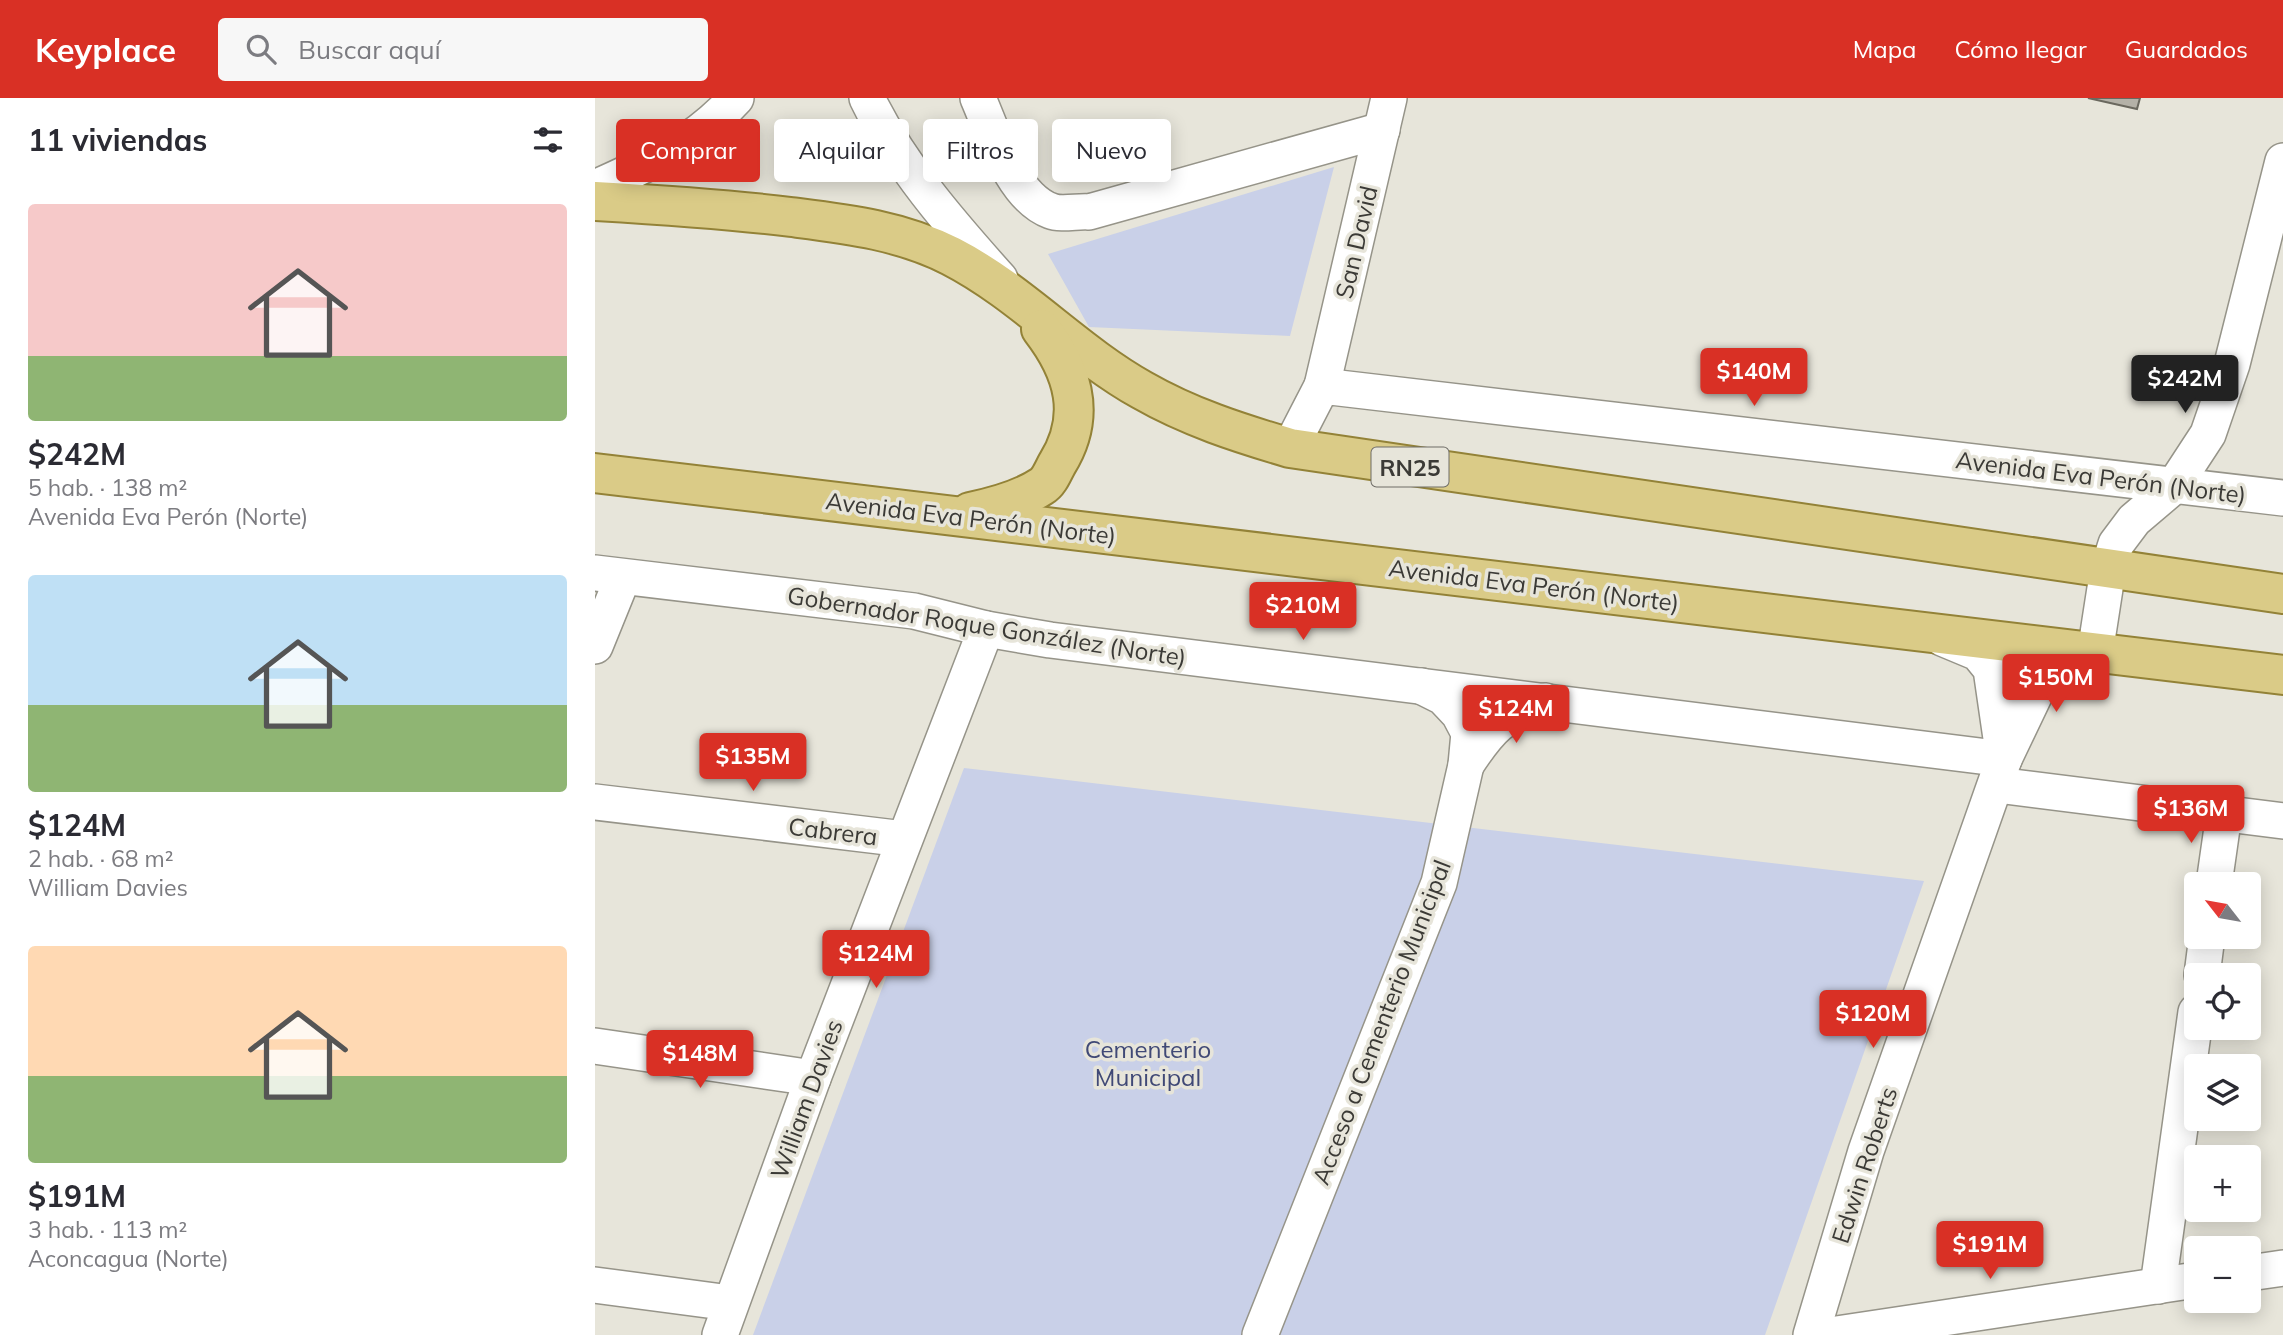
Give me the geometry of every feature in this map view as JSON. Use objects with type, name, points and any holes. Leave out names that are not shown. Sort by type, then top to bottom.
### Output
[{"type":"main road","name":"RN25","points":[[595,201],[728,209],[862,226],[905,237],[950,256],[1014,295],[1086,353],[1141,390],[1217,426],[1290,449],[2280,594]]},
{"type":"main road","points":[[955,516],[996,507],[1045,485],[1069,446],[1074,411],[1071,378],[1053,345],[1014,295]]},
{"type":"main road","name":"Avenida Eva Perón (Norte)","points":[[595,473],[2274,673]]},
{"type":"street","points":[[595,188],[669,154],[712,125],[736,98]]},
{"type":"street","points":[[867,98],[908,167],[942,214],[1014,295]]},
{"type":"street","points":[[978,98],[1010,172],[1029,195],[1051,211],[1089,212],[1386,114]]},
{"type":"street","name":"San David","points":[[1322,386],[1386,114]]},
{"type":"street","points":[[2095,653],[2108,569],[2116,544],[2134,520],[2174,486],[2208,434],[2232,364],[2283,161]]},
{"type":"street","points":[[1290,449],[1322,386]]},
{"type":"street","name":"Avenida Eva Perón (Norte)","points":[[1322,386],[2283,498]]},
{"type":"street","points":[[595,646],[609,575]]},
{"type":"street","name":"Gobernador Roque González (Norte)","points":[[609,575],[913,611],[986,629],[1050,640],[1546,700],[2001,772],[2224,814],[2283,821]]},
{"type":"street","name":"William Davies","points":[[725,1319],[813,1078],[986,629]]},
{"type":"street","points":[[1929,633],[1978,653],[1991,668],[2001,772]]},
{"type":"street","name":"Edwin Roberts","points":[[1811,1335],[1867,1151],[2001,772],[2037,690],[2070,662],[2095,653]]},
{"type":"street","name":"Acceso a Cementerio Municipal","points":[[1260,1335],[1439,883],[1466,765],[1469,733],[1459,713],[1443,696],[1418,684]]},
{"type":"street","points":[[1466,765],[1485,736],[1503,717],[1546,700]]},
{"type":"street","name":"Cabrera","points":[[595,802],[904,839]]},
{"type":"street","points":[[2216,872],[2224,814]]},
{"type":"street","points":[[2158,1286],[2192,1040]]},
{"type":"street","points":[[595,1046],[813,1078]]},
{"type":"street","points":[[2261,1271],[2283,1268]]},
{"type":"street","points":[[1830,1335],[2007,1321],[2184,1282]]},
{"type":"street","points":[[595,1285],[725,1319]]},
{"type":"green space","points":[[1334,167],[1290,336],[1089,327],[1048,254]]},
{"type":"green space","name":"Cementerio Municipal","points":[[964,768],[1924,881],[1765,1335],[753,1335]]},
{"type":"building","points":[[2088,98],[2140,98],[2137,109]]}]
